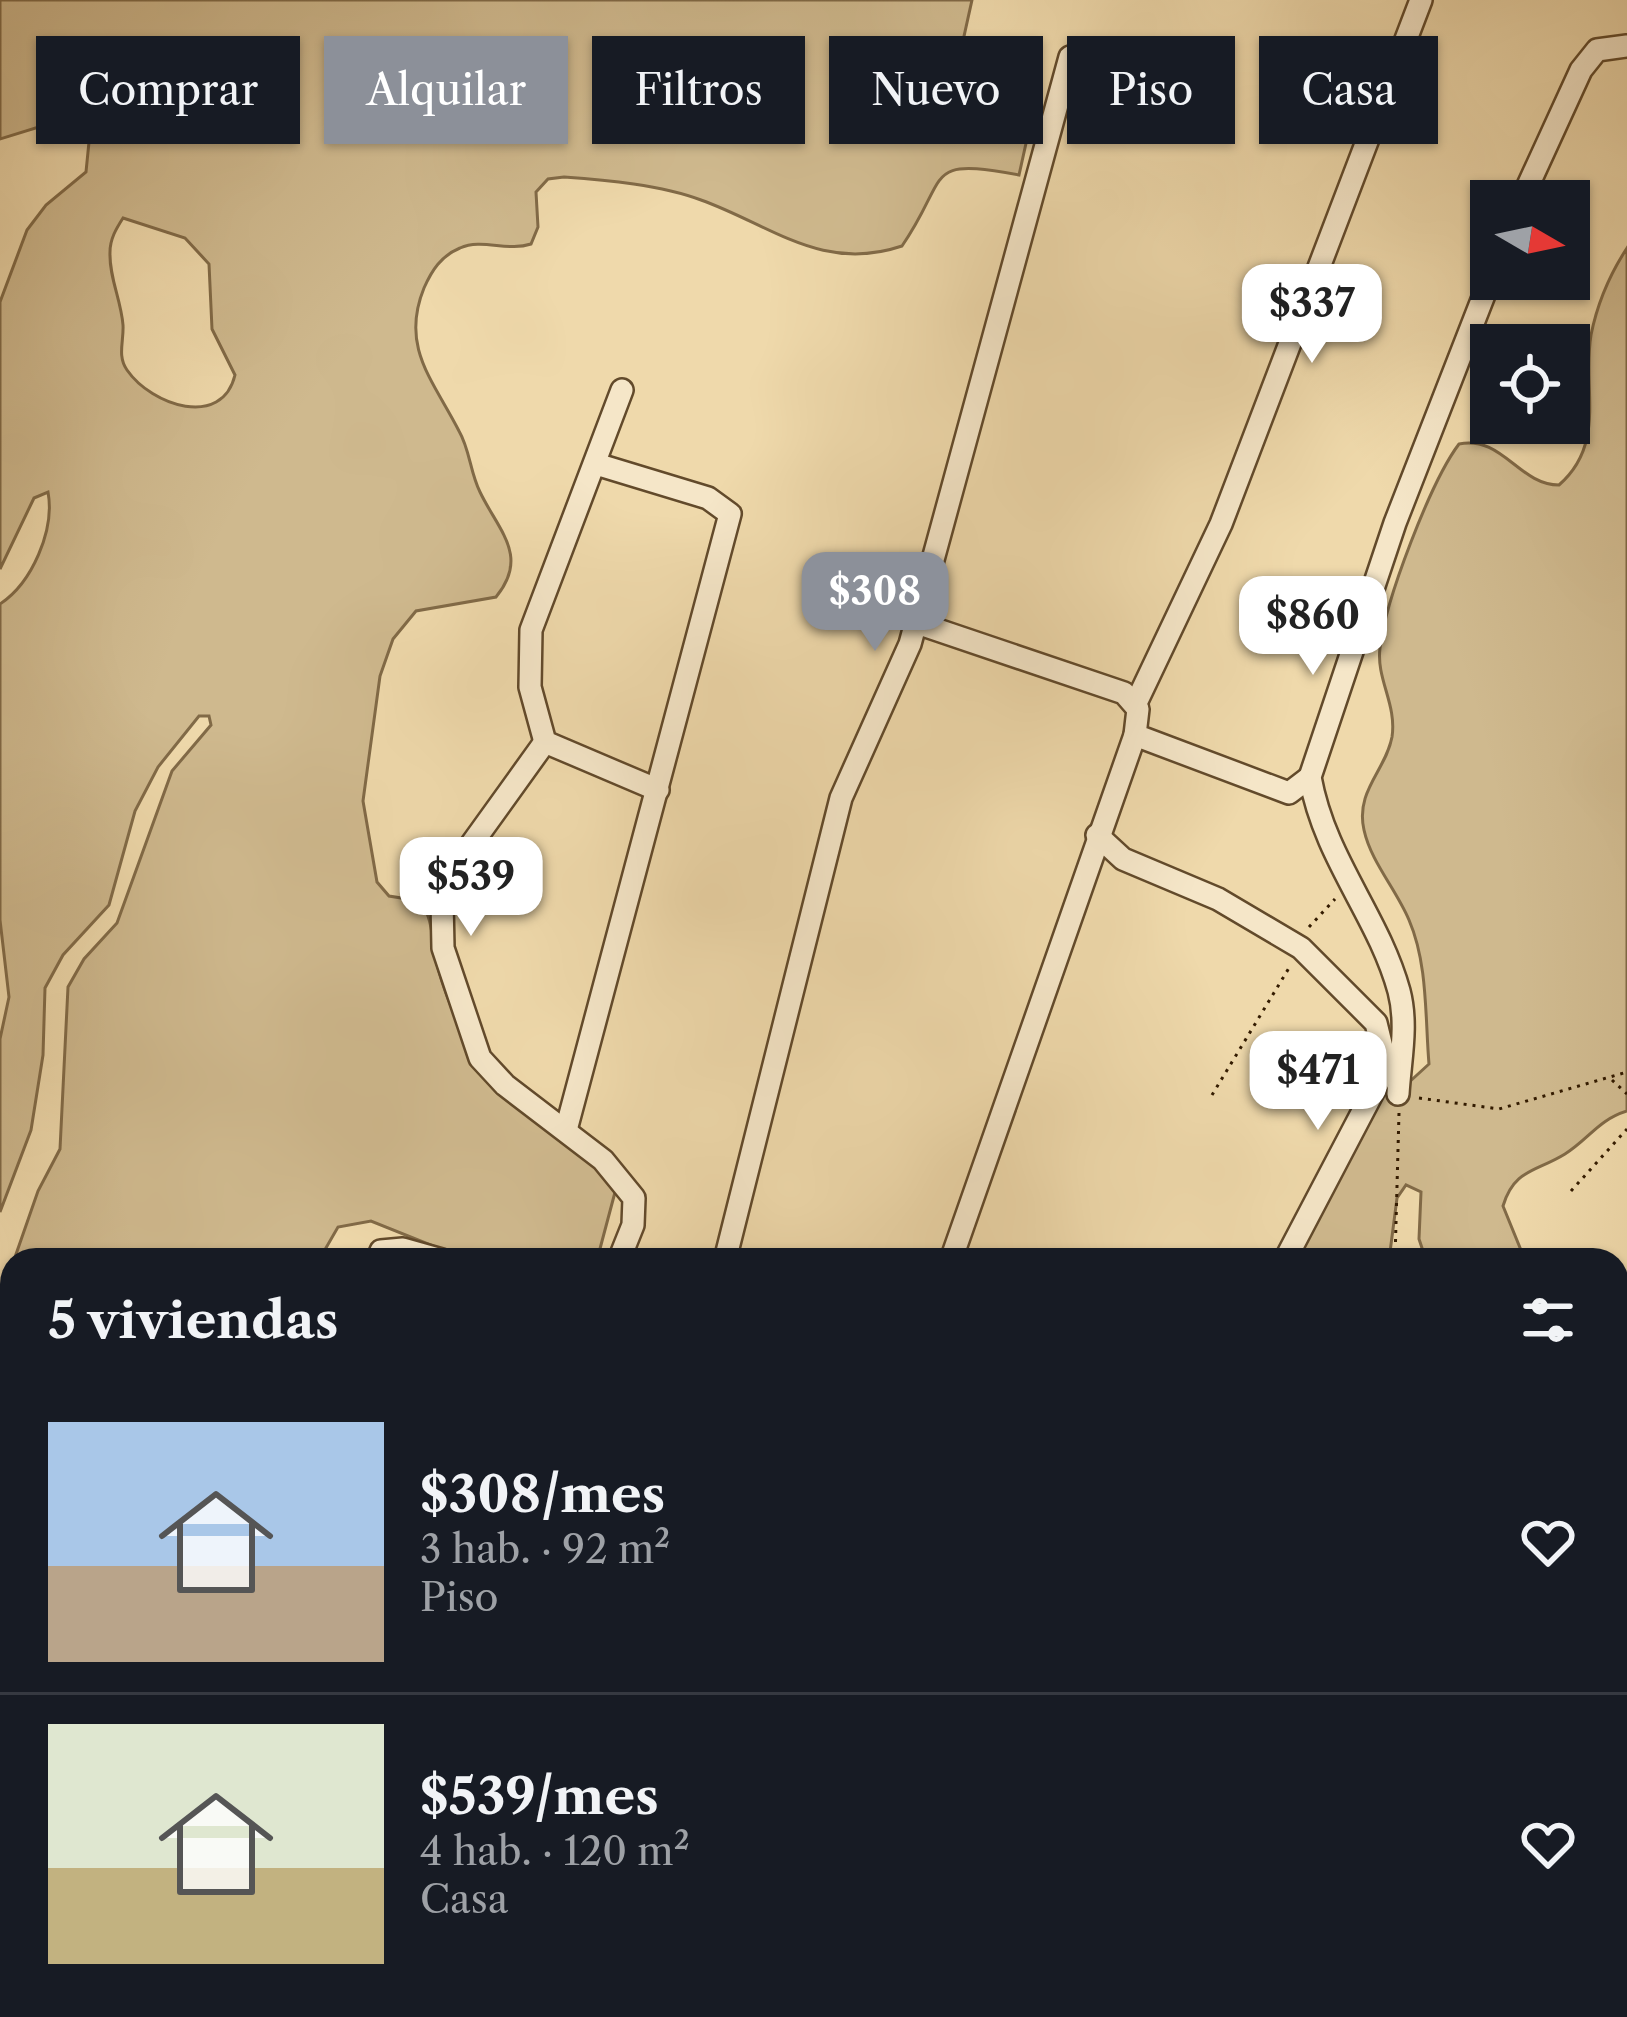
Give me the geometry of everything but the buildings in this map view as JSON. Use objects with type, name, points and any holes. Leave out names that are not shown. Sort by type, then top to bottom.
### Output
[{"type":"street","points":[[955,1248],[1135,735],[1136,703],[1221,524],[1421,0]]},
{"type":"street","points":[[1531,180],[1581,70],[1597,50],[1627,46]]},
{"type":"street","points":[[728,1248],[841,798],[917,623],[1067,68]]},
{"type":"street","points":[[1398,1094],[1404,1038],[1399,991],[1317,814],[1310,776],[1395,523],[1482,300]]},
{"type":"street","points":[[545,742],[530,687],[531,630],[622,390]]},
{"type":"street","points":[[566,1130],[730,514],[708,498],[596,464]]},
{"type":"street","points":[[917,623],[1124,693],[1136,703]]},
{"type":"street","points":[[1135,735],[1289,794],[1310,776]]},
{"type":"street","points":[[545,742],[658,790]]},
{"type":"street","points":[[545,742],[463,856],[442,900],[443,948],[480,1058],[505,1084],[603,1160],[634,1198],[633,1225],[624,1248]]},
{"type":"street","points":[[1097,836],[1123,859],[1218,899],[1301,948],[1376,1023],[1386,1064]]},
{"type":"street","points":[[1291,1248],[1404,1038]]},
{"type":"path","points":[[1212,1094],[1301,948],[1312,919],[1348,888]]},
{"type":"path","points":[[1395,1248],[1398,1094],[1476,1110],[1499,1109],[1627,1072]]},
{"type":"path","points":[[1610,1078],[1627,1094]]},
{"type":"path","points":[[1571,1192],[1627,1129]]},
{"type":"shaded area","points":[[0,0],[972,0],[964,36],[829,36],[829,144],[1026,144],[1019,175],[966,169],[942,177],[902,246],[873,253],[822,250],[685,195],[564,177],[548,179],[536,192],[538,227],[531,244],[460,248],[438,264],[424,288],[416,328],[418,346],[430,379],[463,438],[477,484],[508,543],[510,569],[496,597],[416,611],[393,639],[380,676],[363,801],[377,882],[389,896],[420,901],[425,908],[445,990],[475,1050],[622,1166],[600,1248],[438,1248],[371,1221],[338,1227],[326,1248],[18,1248],[38,1191],[60,1149],[68,987],[84,959],[117,923],[172,771],[211,725],[209,716],[199,716],[158,767],[135,811],[109,905],[63,955],[45,988],[43,1055],[31,1130],[0,1212],[0,1039],[9,997],[0,920],[0,604],[22,583],[39,554],[49,507],[48,492],[34,498],[0,569],[0,302],[27,230],[46,205],[86,172],[89,144],[300,144],[300,36],[36,36],[36,128],[0,139]],"holes":[[[123,218],[185,238],[209,264],[212,329],[235,375],[228,392],[216,402],[202,407],[169,402],[138,383],[127,370],[110,261],[112,238]]]},
{"type":"shaded area","points":[[1627,248],[1627,1111],[1608,1119],[1565,1154],[1513,1185],[1503,1206],[1520,1248],[1422,1248],[1421,1192],[1406,1185],[1397,1198],[1391,1248],[1300,1248],[1379,1095],[1406,1085],[1429,1064],[1420,954],[1404,909],[1372,853],[1362,816],[1367,792],[1392,737],[1380,648],[1400,573],[1423,512],[1459,444],[1487,447],[1545,483],[1559,485],[1574,469],[1585,444],[1590,444],[1590,345],[1605,290]]}]
